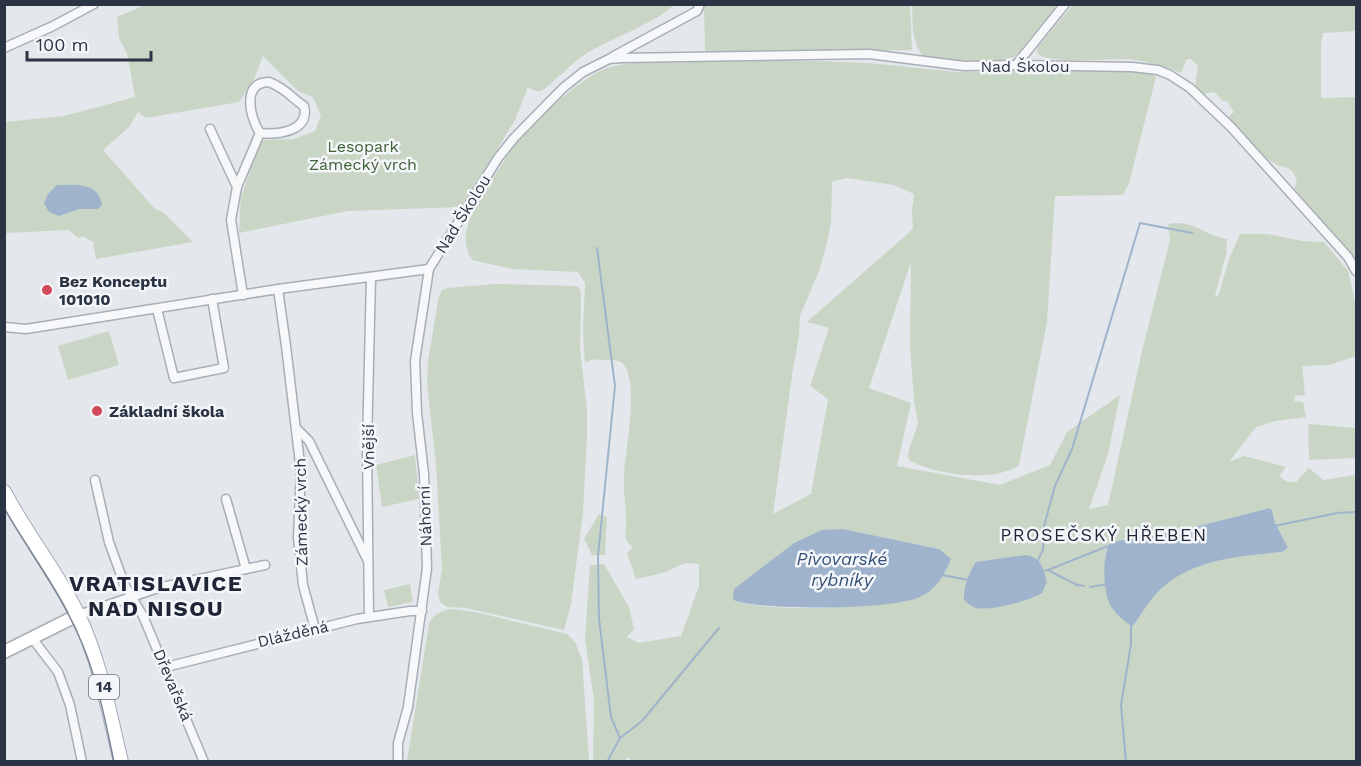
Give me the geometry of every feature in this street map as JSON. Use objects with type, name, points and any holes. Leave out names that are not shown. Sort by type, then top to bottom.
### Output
[{"type":"main road","name":"14","points":[[4,492],[78,615],[99,671],[121,762]]},
{"type":"street","points":[[4,48],[94,4]]},
{"type":"street","name":"Nad Školou","points":[[4,327],[26,328],[278,289],[429,269],[498,158],[514,138],[570,83],[583,72],[698,11],[700,4]]},
{"type":"street","points":[[1016,65],[1065,4]]},
{"type":"street","name":"Nad Školou","points":[[609,59],[869,54],[964,66],[1132,67],[1158,70],[1190,88],[1231,127],[1348,257],[1356,271]]},
{"type":"street","points":[[269,82],[289,92],[296,101],[304,106],[306,114],[303,122],[296,129],[272,134],[260,133],[249,100],[254,88],[260,83],[269,82]]},
{"type":"street","points":[[210,129],[237,187]]},
{"type":"street","points":[[243,295],[231,220],[237,187],[260,133]]},
{"type":"street","name":"Náhorní","points":[[398,762],[398,743],[408,707],[427,568],[424,474],[417,413],[415,361],[429,269]]},
{"type":"street","name":"Vnější","points":[[369,617],[367,446],[370,277]]},
{"type":"street","name":"Zámecký vrch","points":[[278,289],[301,472],[298,537],[303,585],[315,629]]},
{"type":"street","points":[[157,309],[174,378],[224,368],[212,299]]},
{"type":"street","name":"Zámecký vrch","points":[[297,429],[309,441],[369,564]]},
{"type":"street","name":"Dřevařská","points":[[95,480],[110,542],[126,586],[143,616],[166,667],[204,762]]},
{"type":"street","points":[[226,499],[246,569]]},
{"type":"street","points":[[4,652],[78,615],[131,596],[265,565]]},
{"type":"street","name":"Dlážděná","points":[[166,667],[369,617],[410,610],[422,611]]},
{"type":"street","points":[[32,638],[58,672],[70,705],[81,762]]},
{"type":"green space","name":"Lesopark Zámecký vrch","points":[[145,5],[673,5],[646,24],[593,49],[541,91],[528,87],[515,120],[462,207],[348,211],[239,233],[241,197],[261,140],[294,139],[315,131],[321,116],[313,97],[298,91],[263,56],[253,82],[239,102],[146,118],[138,112],[129,127],[103,150],[155,209],[164,213],[193,242],[96,259],[93,242],[83,236],[78,238],[69,230],[5,233],[5,122],[64,116],[135,97],[127,53],[119,38],[117,17]]},
{"type":"green space","points":[[704,5],[910,5],[912,50],[705,53]]},
{"type":"green space","points":[[912,5],[1057,5],[1016,56],[984,62],[925,58],[915,40]]},
{"type":"green space","points":[[1073,5],[1356,5],[1356,31],[1323,33],[1321,98],[1356,97],[1356,274],[1327,230],[1294,189],[1297,181],[1290,169],[1272,162],[1248,141],[1228,117],[1234,112],[1227,101],[1223,101],[1214,92],[1203,94],[1195,87],[1198,66],[1191,59],[1187,59],[1181,73],[1135,60],[1068,60],[1044,57],[1037,53],[1038,47]]},
{"type":"green space","points":[[811,61],[869,63],[957,72],[1089,70],[1150,73],[1156,77],[1129,183],[1123,195],[1055,196],[1047,322],[1019,465],[1008,471],[995,474],[964,475],[934,470],[909,460],[910,446],[918,424],[910,347],[911,262],[869,388],[911,403],[897,466],[1000,485],[1050,465],[1067,432],[1120,395],[1108,454],[1089,509],[1108,505],[1142,351],[1170,240],[1168,224],[1191,225],[1227,239],[1226,255],[1215,295],[1218,297],[1229,259],[1240,234],[1267,234],[1302,241],[1324,242],[1348,271],[1356,306],[1356,356],[1330,365],[1302,366],[1305,395],[1295,396],[1294,401],[1303,402],[1306,417],[1275,421],[1256,427],[1229,462],[1244,456],[1286,467],[1279,476],[1287,482],[1296,482],[1309,468],[1323,480],[1356,475],[1356,761],[633,762],[628,757],[624,761],[593,761],[594,700],[585,639],[590,565],[604,564],[629,607],[634,629],[627,637],[639,643],[681,636],[699,586],[699,564],[685,563],[663,573],[636,579],[627,553],[633,547],[627,541],[625,534],[624,483],[631,406],[629,379],[625,365],[618,361],[590,360],[585,363],[583,331],[585,283],[578,272],[512,269],[472,260],[466,241],[466,231],[488,186],[522,136],[566,94],[598,72],[635,63]],"holes":[[[846,178],[894,185],[914,194],[913,229],[807,322],[829,328],[810,386],[828,399],[811,494],[773,514],[799,337],[800,316],[819,271],[826,247],[831,222],[832,182]],[[1270,508],[1288,548],[1282,552],[1204,564],[1176,577],[1163,586],[1132,627],[1106,593],[1105,555],[1124,539],[1175,532]],[[843,529],[939,549],[918,598],[826,608],[776,607],[735,601],[735,589],[794,543]],[[1025,555],[1037,596],[985,609],[963,593],[968,581],[987,560]]]},
{"type":"green space","points":[[495,284],[576,286],[580,289],[581,294],[580,350],[587,409],[587,436],[583,513],[571,604],[564,630],[466,608],[447,607],[440,602],[438,594],[442,569],[436,465],[427,384],[428,361],[439,296],[442,290],[448,288]]},
{"type":"green space","points":[[109,331],[119,365],[68,380],[58,346]]},
{"type":"green space","points":[[1310,424],[1356,428],[1356,458],[1309,460],[1308,426]]},
{"type":"green space","points":[[415,455],[419,499],[382,507],[376,465]]},
{"type":"green space","points":[[599,514],[607,517],[605,555],[592,555],[584,539]]},
{"type":"green space","points":[[410,584],[413,602],[388,607],[384,590]]},
{"type":"green space","points":[[451,609],[475,612],[567,634],[575,642],[582,659],[589,761],[407,761],[429,624],[435,615]]},
{"type":"water","points":[[57,185],[78,185],[91,188],[100,197],[102,205],[98,209],[79,209],[59,216],[49,212],[44,203],[48,194]]},
{"type":"water","points":[[1270,508],[1288,548],[1282,552],[1219,560],[1189,570],[1159,591],[1132,627],[1113,610],[1107,596],[1104,571],[1106,554],[1111,542],[1175,532]]},
{"type":"water","name":"Pivovarské rybníky","points":[[843,529],[939,549],[951,559],[943,576],[931,590],[920,597],[905,601],[827,608],[770,606],[733,600],[734,589],[794,543],[822,530]]},
{"type":"water","points":[[1025,555],[1038,560],[1042,567],[1047,582],[1042,593],[1019,602],[983,609],[976,608],[964,600],[967,580],[976,562]]},
{"type":"waterway","points":[[1037,562],[1043,550],[1044,526],[1055,486],[1072,449],[1140,223],[1192,233]]},
{"type":"waterway","points":[[597,248],[615,386],[598,556],[599,619],[611,717],[620,738]]},
{"type":"waterway","points":[[1274,526],[1337,513],[1356,512]]},
{"type":"waterway","points":[[1048,570],[1108,546]]},
{"type":"waterway","points":[[1043,571],[1048,570],[1077,585],[1084,586]]},
{"type":"waterway","points":[[942,575],[969,580]]},
{"type":"waterway","points":[[1090,587],[1109,584]]},
{"type":"waterway","points":[[1126,762],[1121,705],[1131,644],[1131,625]]},
{"type":"waterway","points":[[607,762],[620,738],[642,721],[719,628]]},
{"type":"tram line","points":[[4,508],[61,600],[84,647],[99,696],[114,762]]},
{"type":"place","name":"Bez Konceptu 101010","points":[[47,290]]},
{"type":"place","name":"Základní škola","points":[[97,411]]},
{"type":"district","name":"PROSEČSKÝ HŘEBEN","points":[[1104,534]]},
{"type":"district","name":"VRATISLAVICE NAD NISOU","points":[[156,596]]}]
